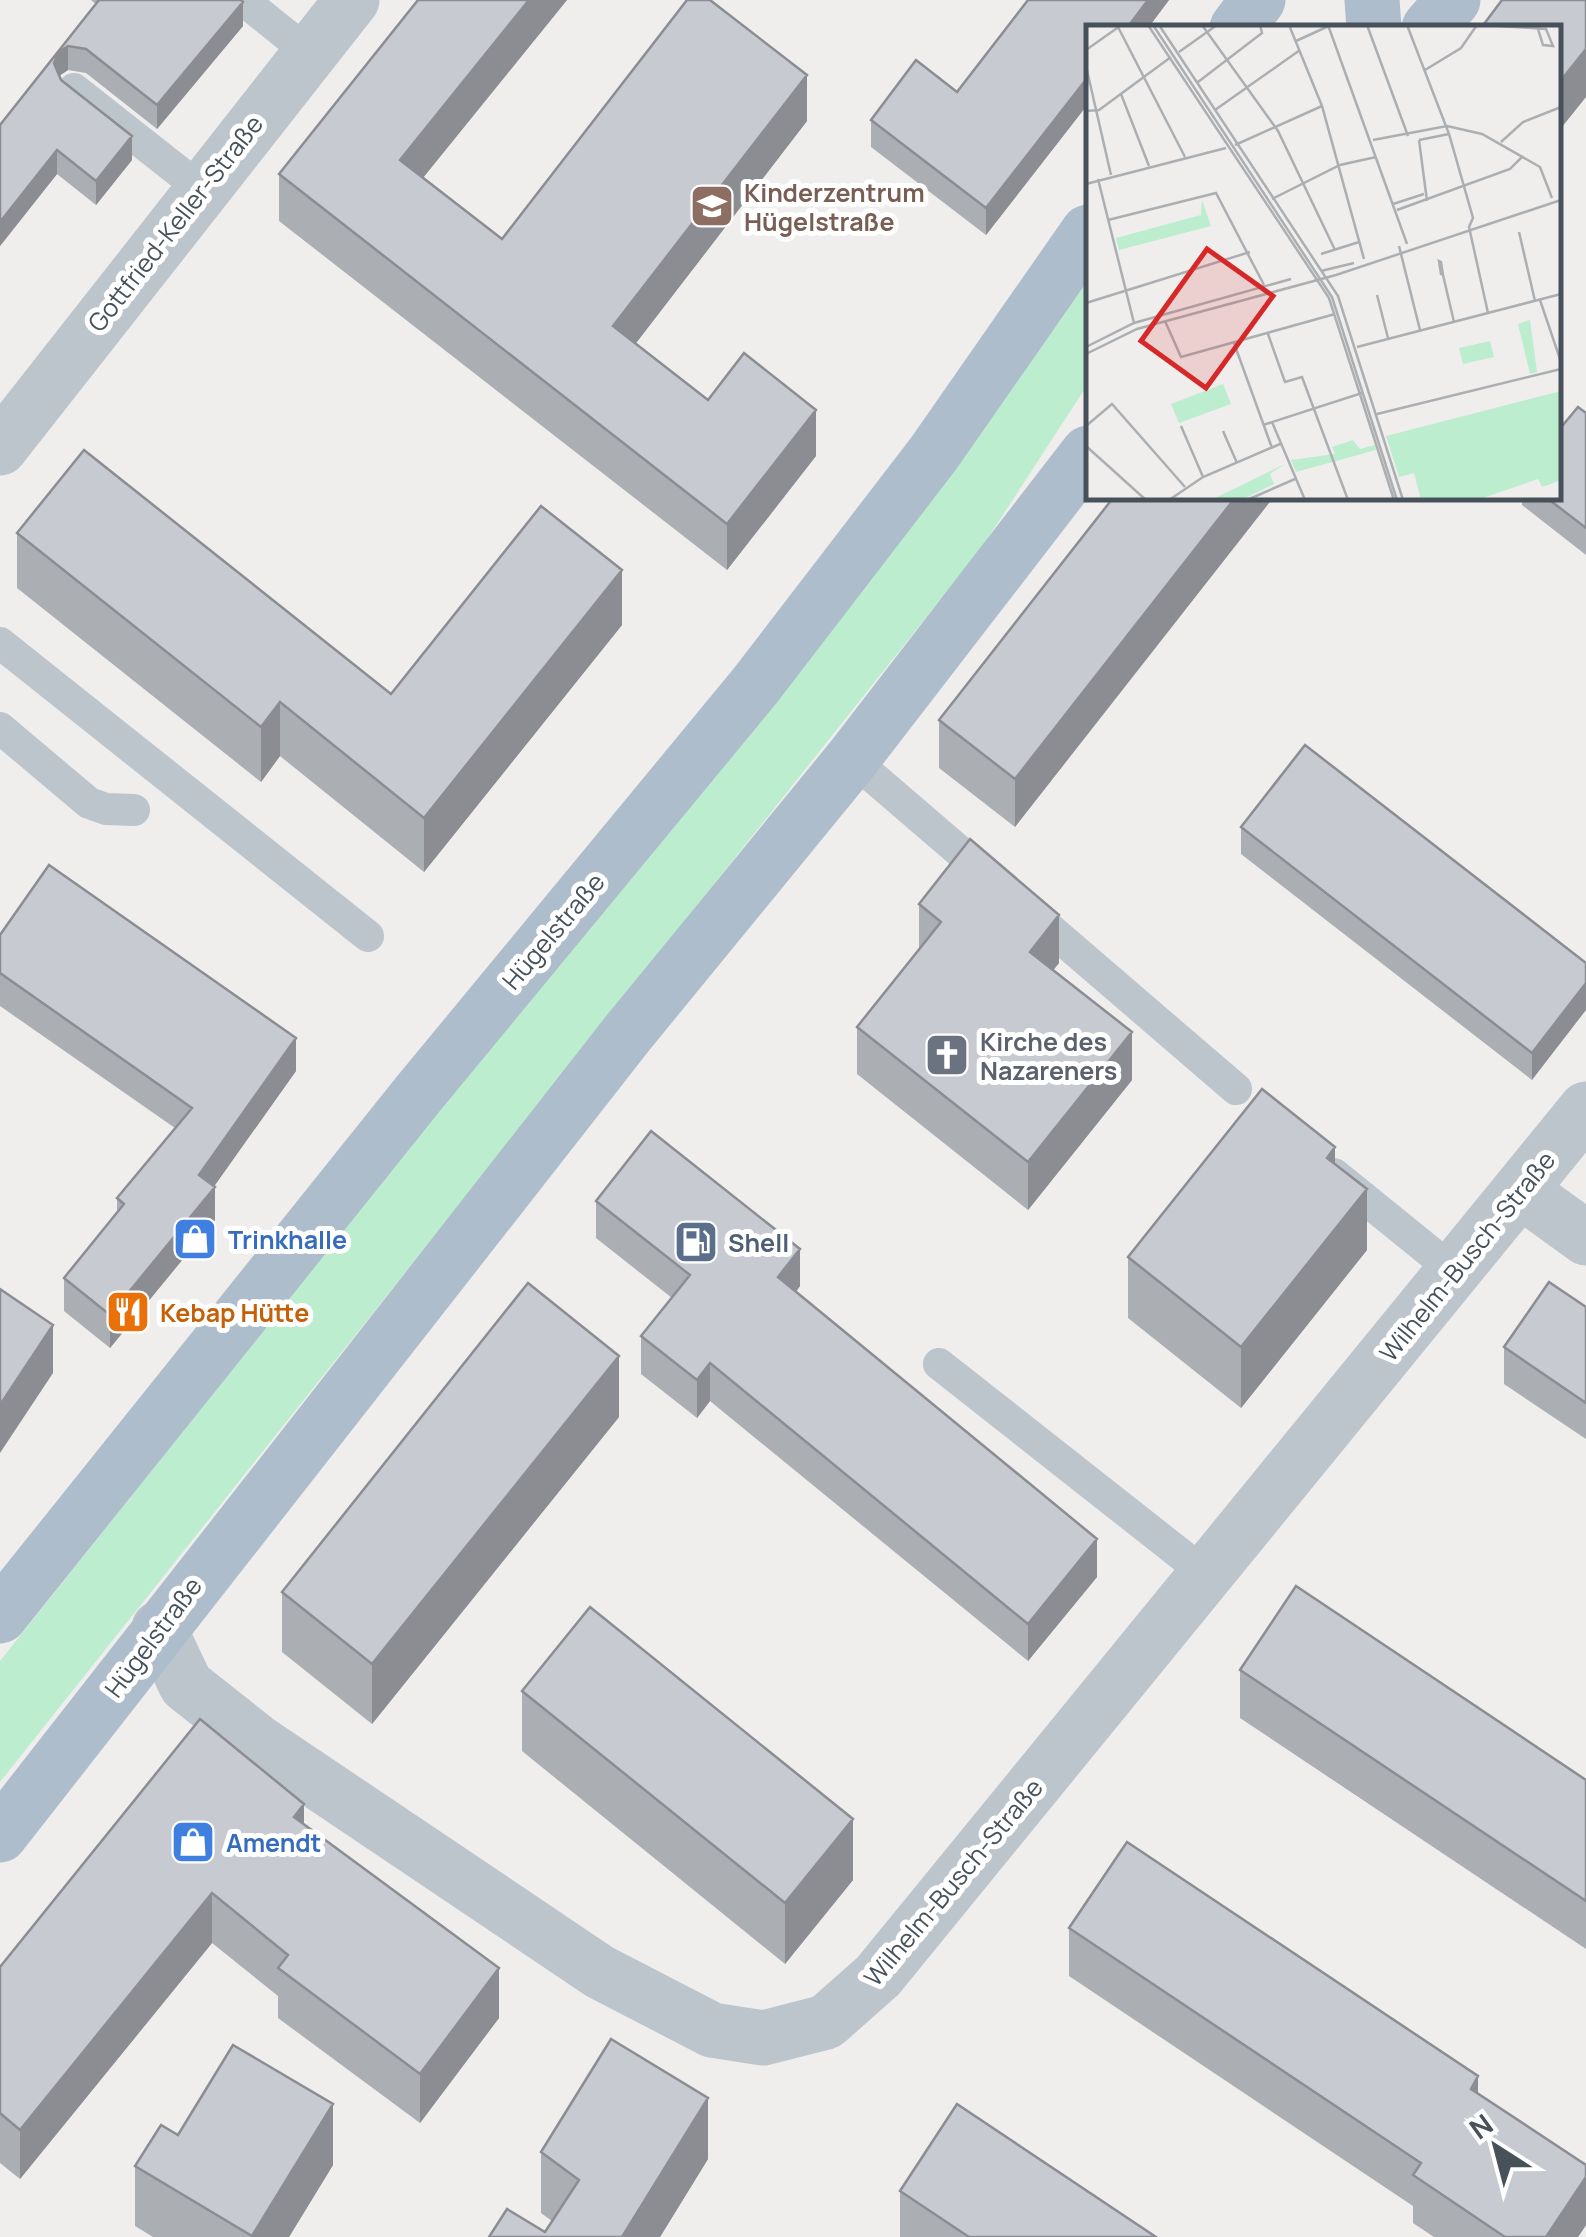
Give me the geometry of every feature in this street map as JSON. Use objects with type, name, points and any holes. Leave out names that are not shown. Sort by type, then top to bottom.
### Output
[{"type":"main road","points":[[1239,25],[1258,0]]},
{"type":"main road","points":[[1372,0],[1374,25]]},
{"type":"main road","points":[[1432,25],[1453,0]]},
{"type":"main road","name":"Hügelstraße","points":[[0,1616],[406,1108],[755,686],[934,453],[1086,235]]},
{"type":"main road","name":"Hügelstraße","points":[[0,1835],[158,1628],[627,1034],[852,759],[1086,456]]},
{"type":"street","name":"Gottfried-Keller-Straße","points":[[0,448],[352,0]]},
{"type":"street","name":"Wilhelm-Busch-Straße","points":[[158,1628],[186,1685],[258,1742],[600,1972],[712,2030],[763,2038],[826,2022],[878,1976],[1586,1108]]},
{"type":"street","points":[[1521,1192],[1586,1238]]},
{"type":"lane","points":[[243,0],[309,53]]},
{"type":"lane","points":[[74,89],[201,189]]},
{"type":"lane","points":[[0,643],[368,936]]},
{"type":"lane","points":[[0,728],[89,802],[106,809],[134,810]]},
{"type":"lane","points":[[852,759],[1236,1089]]},
{"type":"lane","points":[[1315,1160],[1455,1272]]},
{"type":"lane","points":[[938,1364],[1207,1575]]},
{"type":"green space","points":[[1086,268],[1086,387],[982,547],[0,1782],[0,1661],[879,557]]},
{"type":"building","points":[[99,0],[243,2],[157,105],[86,49],[68,46],[59,52],[54,63],[61,80],[132,136],[96,181],[57,150],[0,222],[0,125]]},
{"type":"building","points":[[418,0],[529,0],[400,160],[502,239],[687,0],[710,0],[807,75],[613,326],[708,400],[744,353],[816,410],[727,524],[279,174]]},
{"type":"building","points":[[1028,0],[1148,0],[1129,25],[1086,25],[1086,80],[986,208],[871,120],[916,60],[957,92]]},
{"type":"building","points":[[1502,0],[1586,0],[1586,49],[1561,80],[1561,25],[1483,25]]},
{"type":"building","points":[[1578,407],[1586,413],[1586,528],[1550,500],[1561,500],[1561,427]]},
{"type":"building","points":[[84,450],[391,694],[541,506],[622,570],[424,818],[280,702],[261,727],[17,533]]},
{"type":"building","points":[[1111,500],[1233,500],[1015,779],[939,720]]},
{"type":"building","points":[[1305,745],[1586,963],[1586,983],[1532,1053],[1241,827]]},
{"type":"building","points":[[970,839],[1059,915],[1030,952],[1132,1032],[1028,1162],[857,1027],[941,922],[919,904]]},
{"type":"building","points":[[49,865],[296,1038],[199,1175],[215,1187],[110,1315],[64,1278],[124,1204],[117,1198],[192,1108],[0,973],[0,935]]},
{"type":"building","points":[[1262,1089],[1335,1147],[1327,1158],[1367,1189],[1241,1347],[1128,1257]]},
{"type":"building","points":[[651,1131],[800,1249],[778,1277],[1097,1539],[1028,1624],[710,1363],[697,1380],[641,1336],[690,1275],[596,1201]]},
{"type":"building","points":[[1549,1282],[1586,1307],[1586,1403],[1504,1347]]},
{"type":"building","points":[[528,1283],[619,1356],[372,1664],[282,1592]]},
{"type":"building","points":[[0,1289],[53,1325],[0,1405]]},
{"type":"building","points":[[1296,1586],[1586,1780],[1586,1901],[1240,1670]]},
{"type":"building","points":[[590,1607],[853,1819],[785,1903],[522,1691]]},
{"type":"building","points":[[200,1719],[304,1804],[294,1817],[499,1968],[420,2074],[278,1968],[288,1955],[212,1893],[20,2130],[0,2113],[0,1967]]},
{"type":"building","points":[[1127,1842],[1478,2076],[1471,2089],[1586,2165],[1586,2177],[1546,2237],[1505,2237],[1413,2175],[1421,2163],[1069,1928]]},
{"type":"building","points":[[611,2039],[708,2098],[622,2237],[489,2237],[507,2209],[545,2232],[579,2180],[541,2152]]},
{"type":"building","points":[[233,2045],[333,2104],[252,2236],[135,2166],[161,2125],[178,2135]]},
{"type":"building","points":[[957,2104],[1156,2237],[969,2237],[900,2191]]},
{"type":"place","name":"Kinderzentrum Hügelstraße","points":[[712,206]]},
{"type":"place","name":"Kirche des Nazareners","points":[[947,1055]]},
{"type":"place","name":"Trinkhalle","points":[[195,1239]]},
{"type":"place","name":"Shell","points":[[696,1242]]},
{"type":"place","name":"Kebap Hütte","points":[[128,1312]]},
{"type":"place","name":"Amendt","points":[[193,1842]]}]
